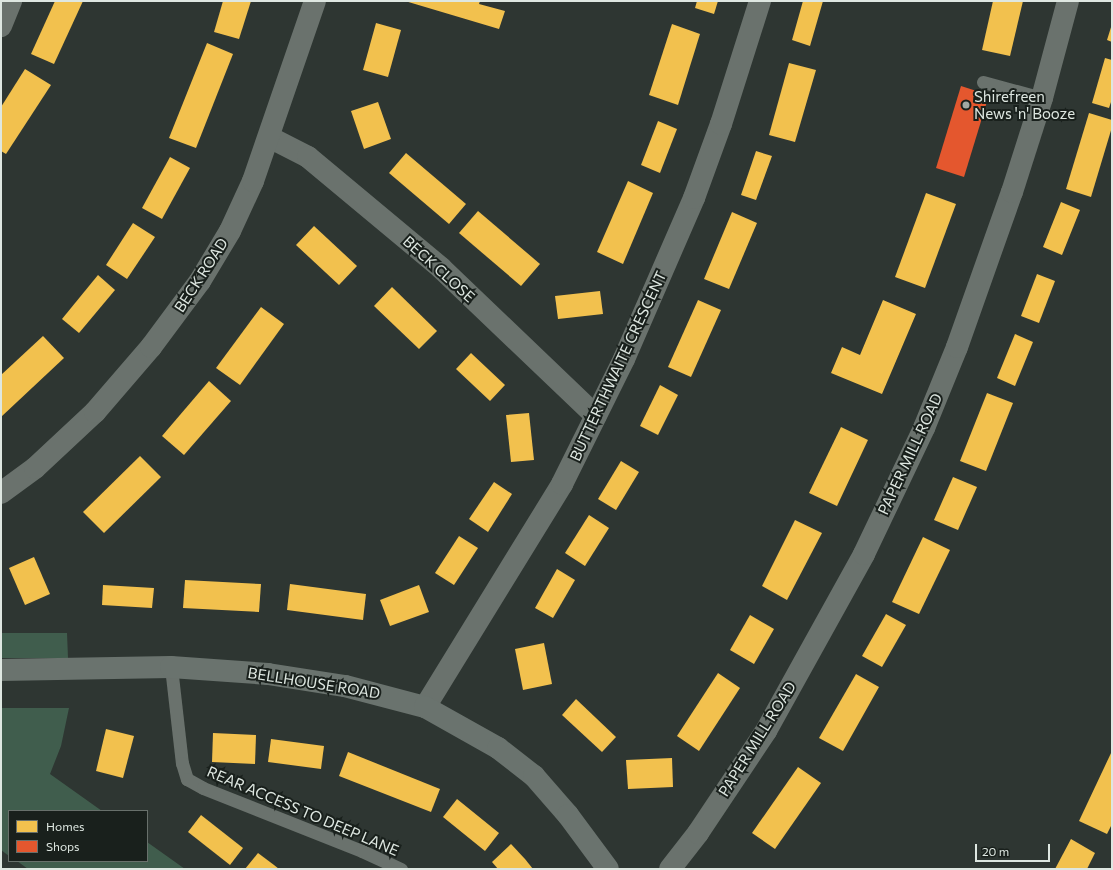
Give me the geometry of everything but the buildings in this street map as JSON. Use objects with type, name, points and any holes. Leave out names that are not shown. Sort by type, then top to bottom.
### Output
[{"type":"main road","name":"BELLHOUSE ROAD","points":[[1,670],[171,667],[268,674],[330,683],[389,696],[425,707],[498,748],[534,776],[568,815],[608,869]]},
{"type":"street","points":[[1,26],[11,1]]},
{"type":"street","name":"BECK ROAD","points":[[1,493],[35,468],[95,412],[151,347],[200,281],[230,231],[269,137],[315,1]]},
{"type":"street","name":"BUTTERTHWAITE CRESCENT","points":[[425,707],[550,503],[624,359],[694,198],[721,124],[760,1]]},
{"type":"street","name":"PAPER MILL ROAD","points":[[670,869],[698,833],[766,731],[864,554],[924,428],[957,347],[1042,98],[1068,1]]},
{"type":"street","name":"BECK CLOSE","points":[[269,137],[308,157],[441,268],[596,416]]},
{"type":"lane","points":[[983,82],[1042,98]]},
{"type":"lane","name":"REAR ACCESS TO DEEP LANE","points":[[171,667],[182,763],[187,779],[203,788],[362,850],[401,869]]},
{"type":"green space","points":[[1,633],[67,633],[68,658],[1,658]]},
{"type":"green space","points":[[1,708],[69,708],[61,746],[50,774],[101,810],[8,810],[8,855],[1,850]]},
{"type":"green space","points":[[148,843],[185,869],[28,869],[18,862],[148,862]]},
{"type":"place","name":"Shirefreen News 'n' Booze","points":[[966,105]]}]
